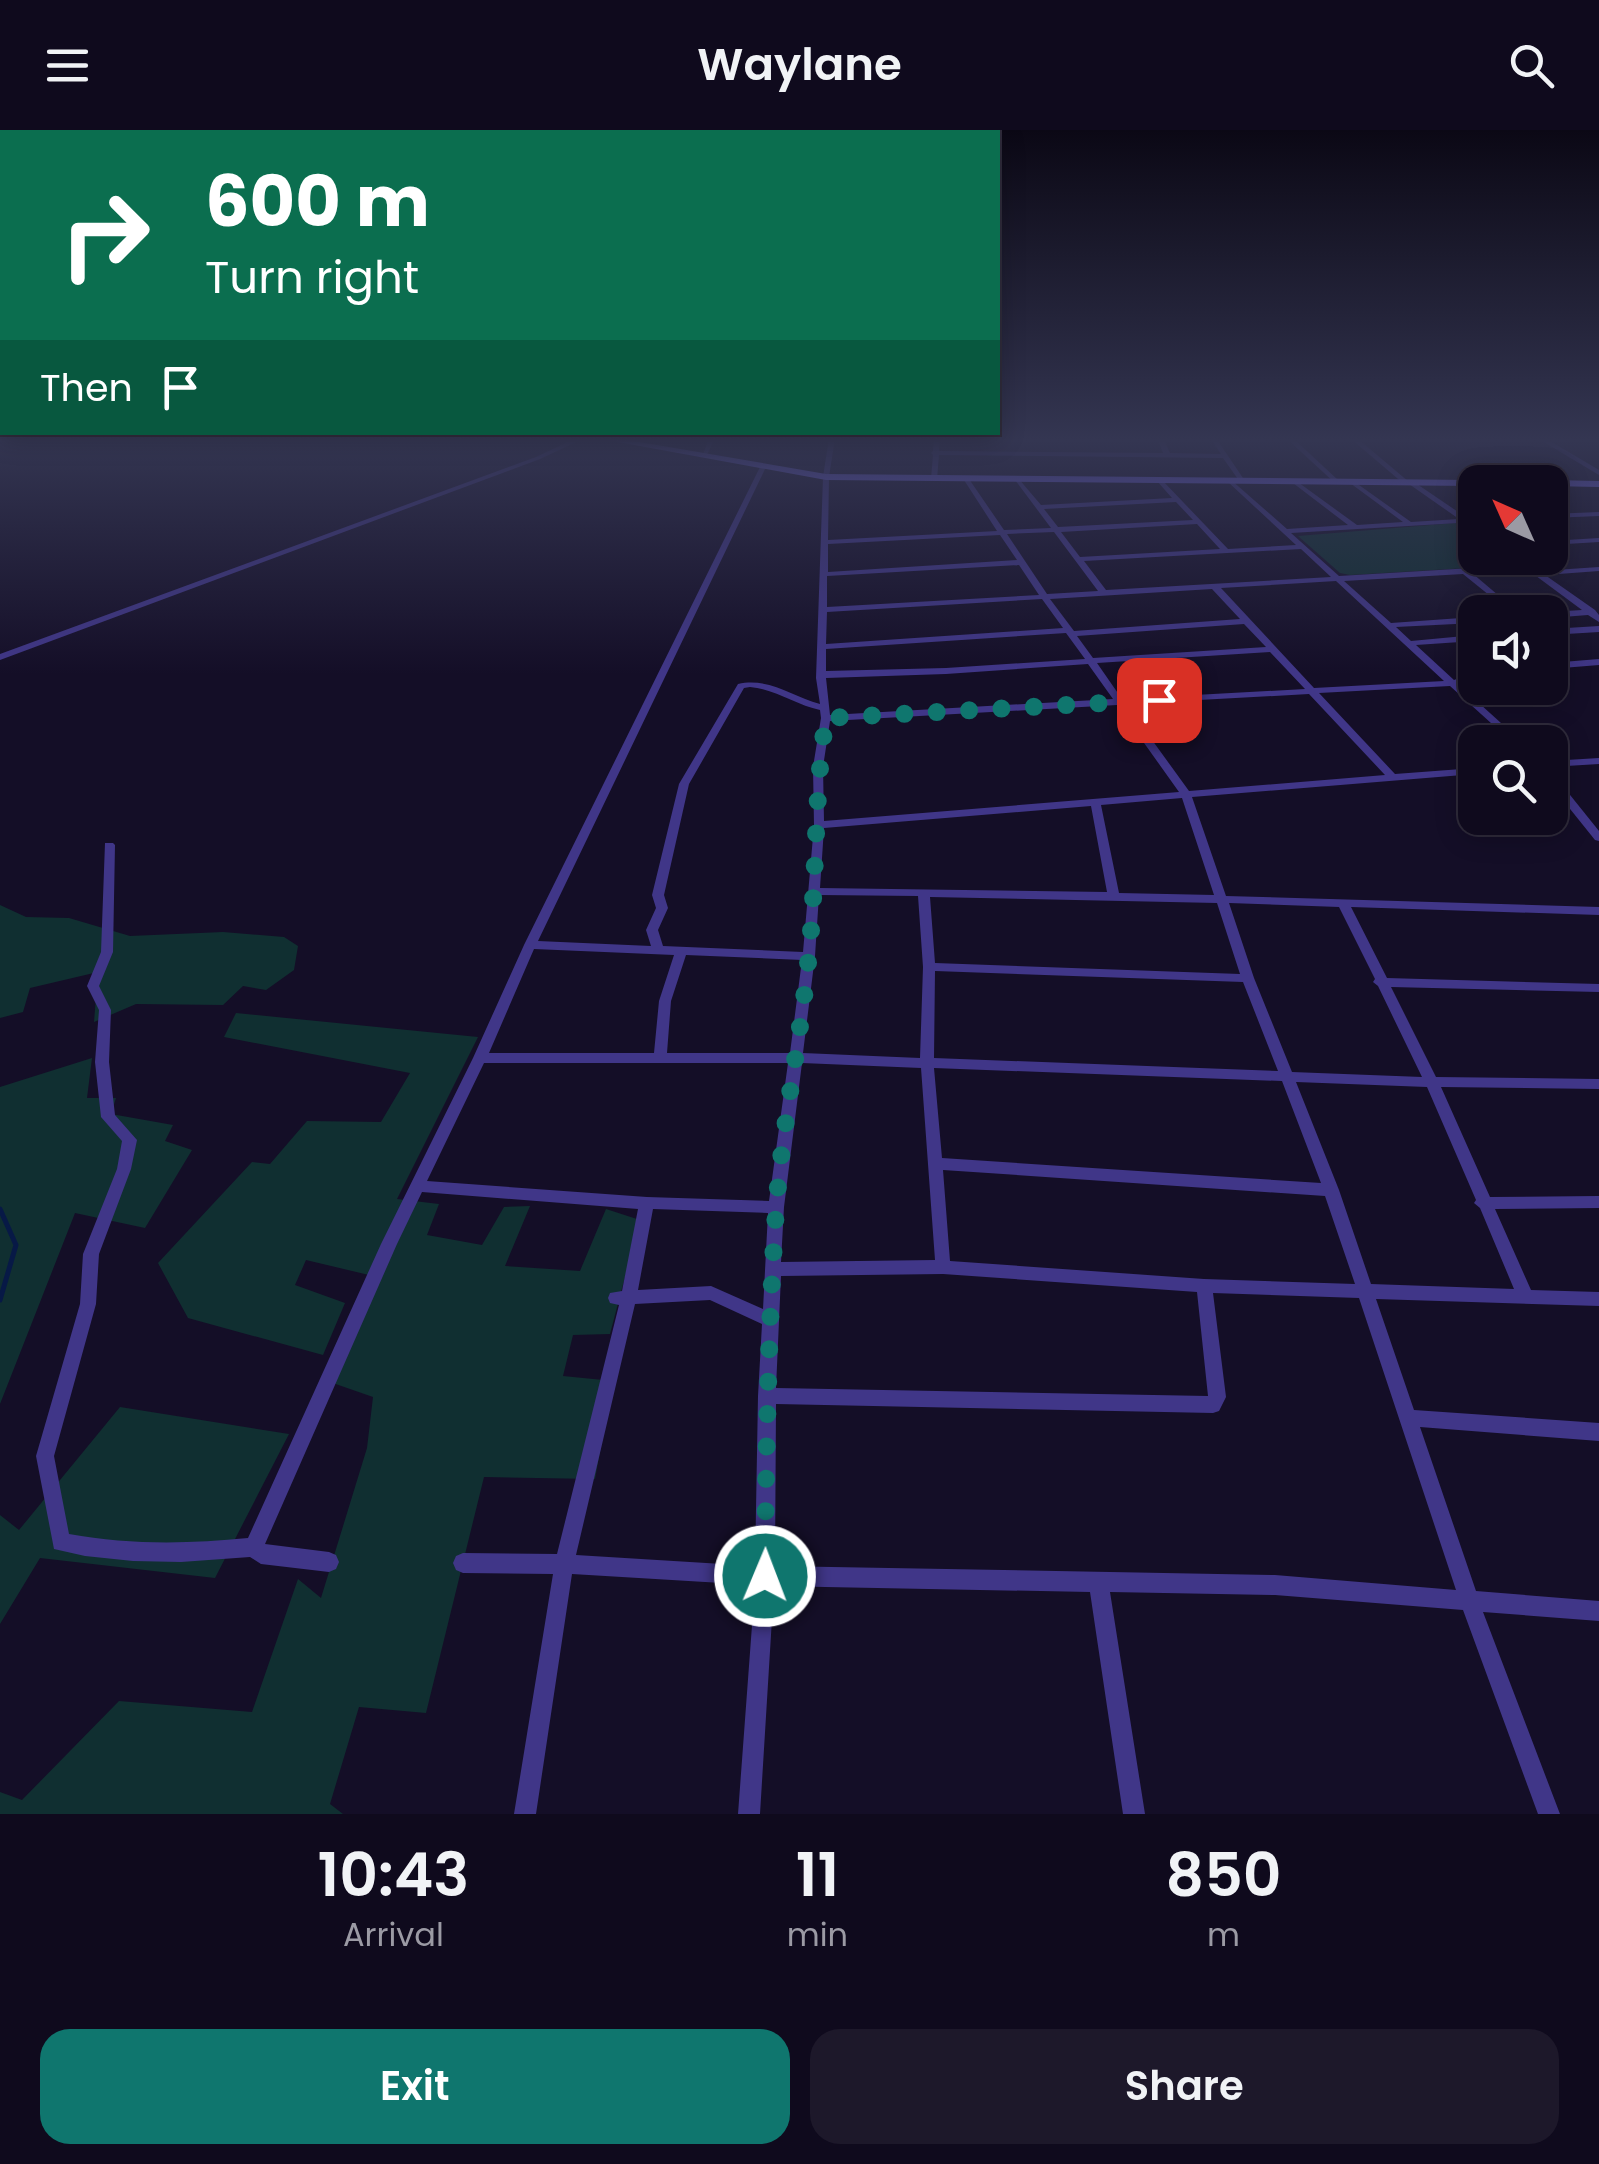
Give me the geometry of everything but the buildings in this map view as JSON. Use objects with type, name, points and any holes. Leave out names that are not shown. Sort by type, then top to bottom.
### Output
[{"type":"street","points":[[0,657],[380,517]]},
{"type":"street","points":[[254,1547],[389,1244],[739,517]]},
{"type":"street","points":[[749,1814],[765,1576],[767,1396],[776,1208],[809,956],[819,825],[826,517]]},
{"type":"street","points":[[993,517],[1044,597],[1186,795],[1219,900],[1331,1190],[1470,1604],[1549,1814]]},
{"type":"street","points":[[1045,517],[1104,593]]},
{"type":"street","points":[[1192,517],[1227,552]]},
{"type":"street","points":[[1269,517],[1499,725]]},
{"type":"street","points":[[1341,517],[1354,526]]},
{"type":"street","points":[[1400,517],[1410,524]]},
{"type":"street","points":[[826,542],[1197,522]]},
{"type":"street","points":[[1287,532],[1458,523]]},
{"type":"street","points":[[1568,542],[1599,540]]},
{"type":"street","points":[[1079,560],[1302,547]]},
{"type":"street","points":[[826,574],[1023,562]]},
{"type":"street","points":[[1568,572],[1599,570]]},
{"type":"street","points":[[825,610],[1458,571]]},
{"type":"street","points":[[1469,575],[1493,595]]},
{"type":"street","points":[[1545,575],[1596,614]]},
{"type":"street","points":[[1214,586],[1392,777]]},
{"type":"street","points":[[1568,615],[1596,614]]},
{"type":"street","points":[[824,647],[1247,621]]},
{"type":"street","points":[[1392,625],[1458,621]]},
{"type":"street","points":[[1568,631],[1599,628]]},
{"type":"street","points":[[1411,643],[1458,639]]},
{"type":"street","points":[[822,674],[849,676],[1272,649]]},
{"type":"street","points":[[1568,665],[1599,662]]},
{"type":"street","points":[[658,949],[652,930],[662,908],[658,895],[684,784],[742,686],[753,682],[824,713],[1121,702],[1458,683]]},
{"type":"street","points":[[1568,763],[1599,760]]},
{"type":"street","points":[[819,825],[1458,772]]},
{"type":"street","points":[[1568,799],[1599,838]]},
{"type":"street","points":[[1096,804],[1114,896]]},
{"type":"street","points":[[109,845],[108,952],[93,986],[106,1010],[102,1062],[108,1117],[130,1140],[124,1169],[90,1254],[88,1304],[44,1456],[62,1542],[108,1552],[184,1556],[254,1547]]},
{"type":"street","points":[[814,891],[1599,911]]},
{"type":"street","points":[[924,892],[929,968],[927,1063],[938,1164],[943,1267]]},
{"type":"street","points":[[1343,902],[1379,982],[1432,1082],[1525,1296]]},
{"type":"street","points":[[530,945],[809,956]]},
{"type":"street","points":[[660,1058],[666,1000],[682,950]]},
{"type":"street","points":[[929,968],[1248,978]]},
{"type":"street","points":[[1379,982],[1599,988]]},
{"type":"street","points":[[480,1058],[796,1058],[1432,1082],[1599,1084]]},
{"type":"street","points":[[938,1164],[1331,1190]]},
{"type":"street","points":[[420,1186],[776,1208]]},
{"type":"street","points":[[525,1814],[564,1564],[622,1299],[648,1202]]},
{"type":"street","points":[[1482,1203],[1599,1202]]},
{"type":"street","points":[[774,1268],[943,1267],[1204,1286],[1599,1298]]},
{"type":"street","points":[[767,1396],[1213,1405],[1217,1398],[1204,1286]]},
{"type":"street","points":[[622,1299],[711,1293],[771,1320]]},
{"type":"street","points":[[1410,1418],[1599,1432]]},
{"type":"street","points":[[254,1547],[261,1554],[328,1562]]},
{"type":"street","points":[[462,1563],[564,1564],[765,1576],[1275,1585],[1470,1604],[1599,1611]]},
{"type":"street","points":[[1099,1584],[1134,1814]]},
{"type":"green space","points":[[1455,523],[1458,569],[1340,573],[1298,536]]},
{"type":"green space","points":[[0,905],[26,917],[69,918],[130,936],[223,932],[284,937],[298,946],[294,970],[266,990],[243,986],[223,1005],[136,1004],[94,1022],[98,972],[30,988],[23,1012],[0,1018]]},
{"type":"green space","points":[[236,1013],[478,1037],[397,1199],[439,1204],[427,1235],[482,1245],[504,1207],[530,1206],[505,1266],[580,1271],[606,1209],[640,1220],[610,1334],[573,1335],[563,1376],[613,1381],[595,1479],[484,1477],[426,1713],[359,1707],[330,1804],[343,1814],[0,1814],[0,1792],[22,1800],[119,1701],[252,1712],[298,1579],[321,1598],[367,1448],[373,1397],[327,1381],[369,1275],[306,1260],[295,1285],[345,1303],[323,1355],[188,1318],[158,1263],[252,1162],[270,1164],[307,1121],[381,1122],[410,1073],[224,1037]]},
{"type":"green space","points":[[92,1058],[87,1098],[116,1098],[111,1114],[173,1125],[165,1141],[192,1150],[145,1228],[75,1213],[0,1404],[0,1087]]},
{"type":"green space","points":[[120,1407],[289,1434],[215,1578],[40,1558],[0,1624],[0,1515],[19,1530]]},
{"type":"waterway","points":[[0,1209],[16,1245],[0,1300]]},
{"type":"route","points":[[765,1576],[767,1396],[776,1208],[809,956],[819,825],[818,767],[826,718],[1159,700]]}]
